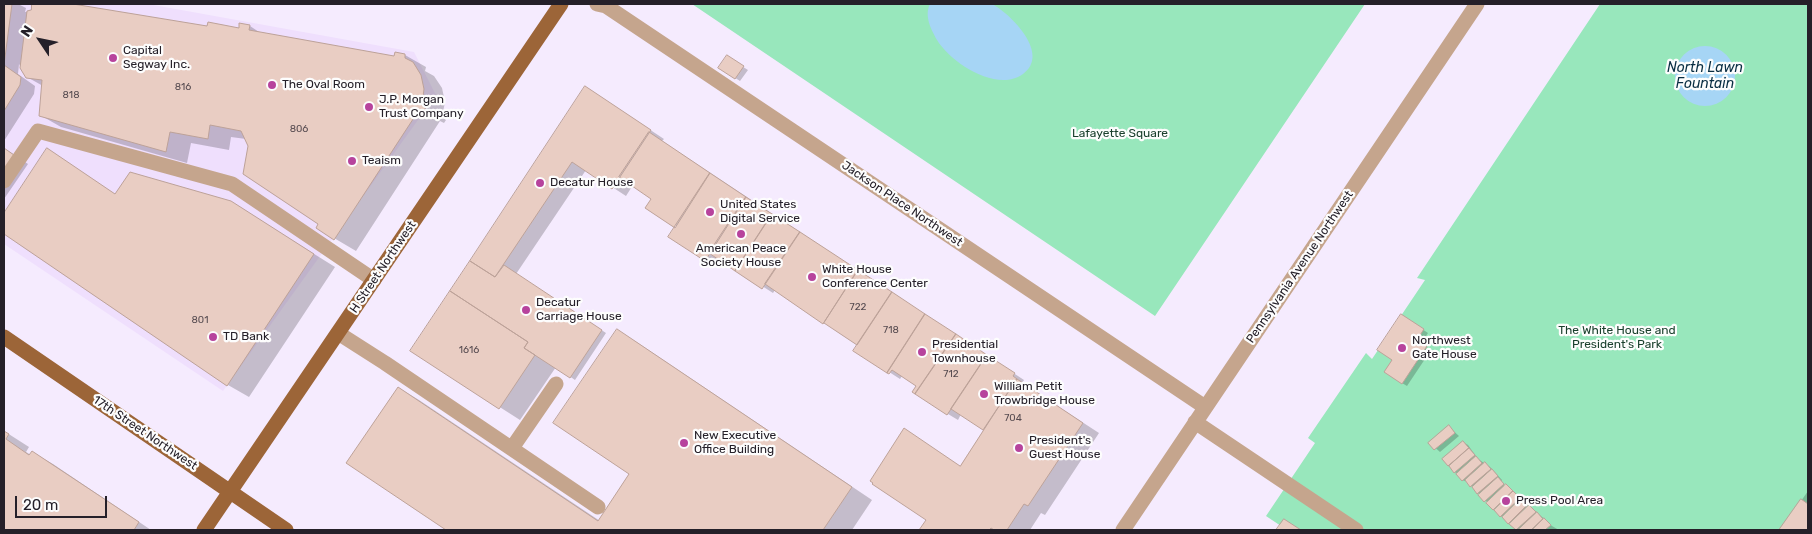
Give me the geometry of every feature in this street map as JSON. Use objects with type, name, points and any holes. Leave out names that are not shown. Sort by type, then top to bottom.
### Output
[{"type":"main road","name":"H Street Northwest","points":[[204,530],[561,4]]},
{"type":"main road","name":"17th Street Northwest","points":[[4,337],[286,530]]},
{"type":"street","name":"Jackson Place Northwest","points":[[597,4],[606,6],[1206,407]]},
{"type":"street","name":"Pennsylvania Avenue Northwest","points":[[1123,530],[1477,4]]},
{"type":"street","points":[[4,181],[38,131],[232,184],[374,280]]},
{"type":"street","points":[[338,333],[598,507]]},
{"type":"street","points":[[512,448],[556,384]]},
{"type":"street","points":[[1195,422],[1356,530]]},
{"type":"shaded area","points":[[4,4],[148,4],[414,52],[436,95],[223,391],[4,244]]},
{"type":"green space","name":"Lafayette Square","points":[[692,4],[1365,4],[1155,316]]},
{"type":"green space","name":"The White House and President's Park","points":[[1600,4],[1808,4],[1808,530],[1287,530],[1266,516],[1315,443],[1308,438],[1366,353],[1372,359],[1425,280],[1417,278]]},
{"type":"water","points":[[930,4],[992,4],[1009,16],[1025,35],[1031,46],[1033,56],[1030,66],[1023,74],[1012,79],[1001,80],[988,78],[964,66],[953,58],[937,40],[928,18]]},
{"type":"water","name":"North Lawn Fountain","points":[[1705,46],[1721,51],[1726,55],[1730,60],[1735,76],[1730,92],[1726,97],[1721,101],[1705,106],[1689,101],[1684,97],[1680,92],[1675,76],[1680,60],[1684,55],[1689,51]]},
{"type":"building","points":[[4,4],[12,4],[4,65]]},
{"type":"building","points":[[32,4],[73,4],[207,26],[208,22],[239,28],[239,23],[250,25],[249,30],[394,56],[395,52],[405,54],[405,58],[413,62],[421,75],[424,89],[422,104],[426,107],[423,112],[419,110],[334,240],[316,228],[318,224],[243,174],[248,146],[241,131],[210,125],[208,139],[170,132],[166,152],[39,116],[42,80],[26,78],[20,68],[27,11],[31,10]]},
{"type":"building","points":[[727,55],[744,66],[735,79],[718,68]]},
{"type":"building","points":[[4,65],[21,77],[20,85],[4,111]]},
{"type":"building","name":"Decatur House","points":[[585,86],[651,130],[612,189],[572,162],[495,277],[470,261]]},
{"type":"building","points":[[649,132],[710,173],[675,228],[645,208],[651,199],[619,177]]},
{"type":"building","points":[[4,148],[14,155],[4,171]]},
{"type":"building","points":[[47,148],[115,194],[130,172],[231,201],[314,254],[227,386],[4,234],[4,213]]},
{"type":"building","name":"United States Digital Service","points":[[710,173],[746,197],[705,261],[668,237]]},
{"type":"building","name":"American Peace Society House","points":[[746,197],[772,214],[735,271],[709,253]]},
{"type":"building","points":[[772,214],[800,232],[762,289],[735,271]]},
{"type":"building","name":"White House Conference Center","points":[[800,232],[858,270],[823,324],[765,284]]},
{"type":"building","name":"Decatur Carriage House","points":[[470,261],[495,277],[504,265],[602,330],[570,378],[524,348],[528,342],[450,291]]},
{"type":"building","points":[[858,270],[892,292],[857,345],[824,323]]},
{"type":"building","points":[[450,291],[528,342],[524,348],[535,355],[499,409],[410,351]]},
{"type":"building","points":[[892,292],[925,314],[887,373],[853,351]]},
{"type":"building","name":"Presidential Townhouse","points":[[925,314],[956,334],[915,394],[912,392],[916,386],[892,370],[889,374],[887,373]]},
{"type":"building","name":"Northwest Gate House","points":[[1401,314],[1424,329],[1417,340],[1427,346],[1402,384],[1384,372],[1392,360],[1377,350]]},
{"type":"building","name":"New Executive Office Building","points":[[617,329],[852,487],[823,530],[446,530],[346,463],[398,387],[598,521],[629,474],[553,423]]},
{"type":"building","points":[[956,334],[987,355],[947,415],[915,394]]},
{"type":"building","name":"William Petit Trowbridge House","points":[[987,355],[1015,373],[1013,376],[1017,379],[983,430],[951,409]]},
{"type":"building","name":"President's Guest House","points":[[1017,379],[1083,423],[1028,506],[1024,504],[1007,530],[994,530],[991,528],[989,530],[919,530],[926,520],[870,481],[904,428],[960,466]]},
{"type":"building","points":[[1449,425],[1455,433],[1434,450],[1428,443]]},
{"type":"building","points":[[4,431],[9,434],[6,439],[29,455],[32,451],[139,522],[134,530],[4,530]]},
{"type":"building","points":[[1463,441],[1469,448],[1448,466],[1442,459]]},
{"type":"building","points":[[1469,448],[1475,455],[1454,473],[1449,466]]},
{"type":"building","points":[[1476,456],[1482,463],[1462,481],[1456,474]]},
{"type":"building","points":[[1485,462],[1491,469],[1470,487],[1465,480]]},
{"type":"building","points":[[1492,469],[1498,476],[1477,494],[1472,487]]},
{"type":"building","points":[[1498,477],[1504,484],[1484,502],[1478,495]]},
{"type":"building","points":[[1506,484],[1513,491],[1493,510],[1486,503]]},
{"type":"building","points":[[1513,491],[1520,498],[1500,517],[1494,510]]},
{"type":"building","points":[[1521,498],[1527,505],[1508,524],[1502,517]]},
{"type":"building","points":[[1801,499],[1808,504],[1808,530],[1779,530]]},
{"type":"building","points":[[1529,505],[1536,512],[1516,530],[1509,524]]},
{"type":"building","points":[[1537,512],[1543,519],[1531,530],[1518,530]]},
{"type":"building","points":[[1544,518],[1551,525],[1545,530],[1532,530]]},
{"type":"building","points":[[1284,519],[1301,530],[1276,530]]},
{"type":"place","name":"Capital Segway Inc.","points":[[113,58]]},
{"type":"place","name":"The Oval Room","points":[[272,85]]},
{"type":"place","name":"J.P. Morgan Trust Company","points":[[369,107]]},
{"type":"place","name":"Teaism","points":[[352,161]]},
{"type":"place","name":"Decatur House","points":[[540,183]]},
{"type":"place","name":"United States Digital Service","points":[[710,212]]},
{"type":"place","name":"American Peace Society House","points":[[741,234]]},
{"type":"place","name":"White House Conference Center","points":[[812,277]]},
{"type":"place","name":"Decatur Carriage House","points":[[526,310]]},
{"type":"place","name":"TD Bank","points":[[213,337]]},
{"type":"place","name":"Northwest Gate House","points":[[1402,348]]},
{"type":"place","name":"Presidential Townhouse","points":[[922,352]]},
{"type":"place","name":"William Petit Trowbridge House","points":[[984,394]]},
{"type":"place","name":"New Executive Office Building","points":[[684,443]]},
{"type":"place","name":"President's Guest House","points":[[1019,448]]},
{"type":"place","name":"Press Pool Area","points":[[1506,501]]}]
